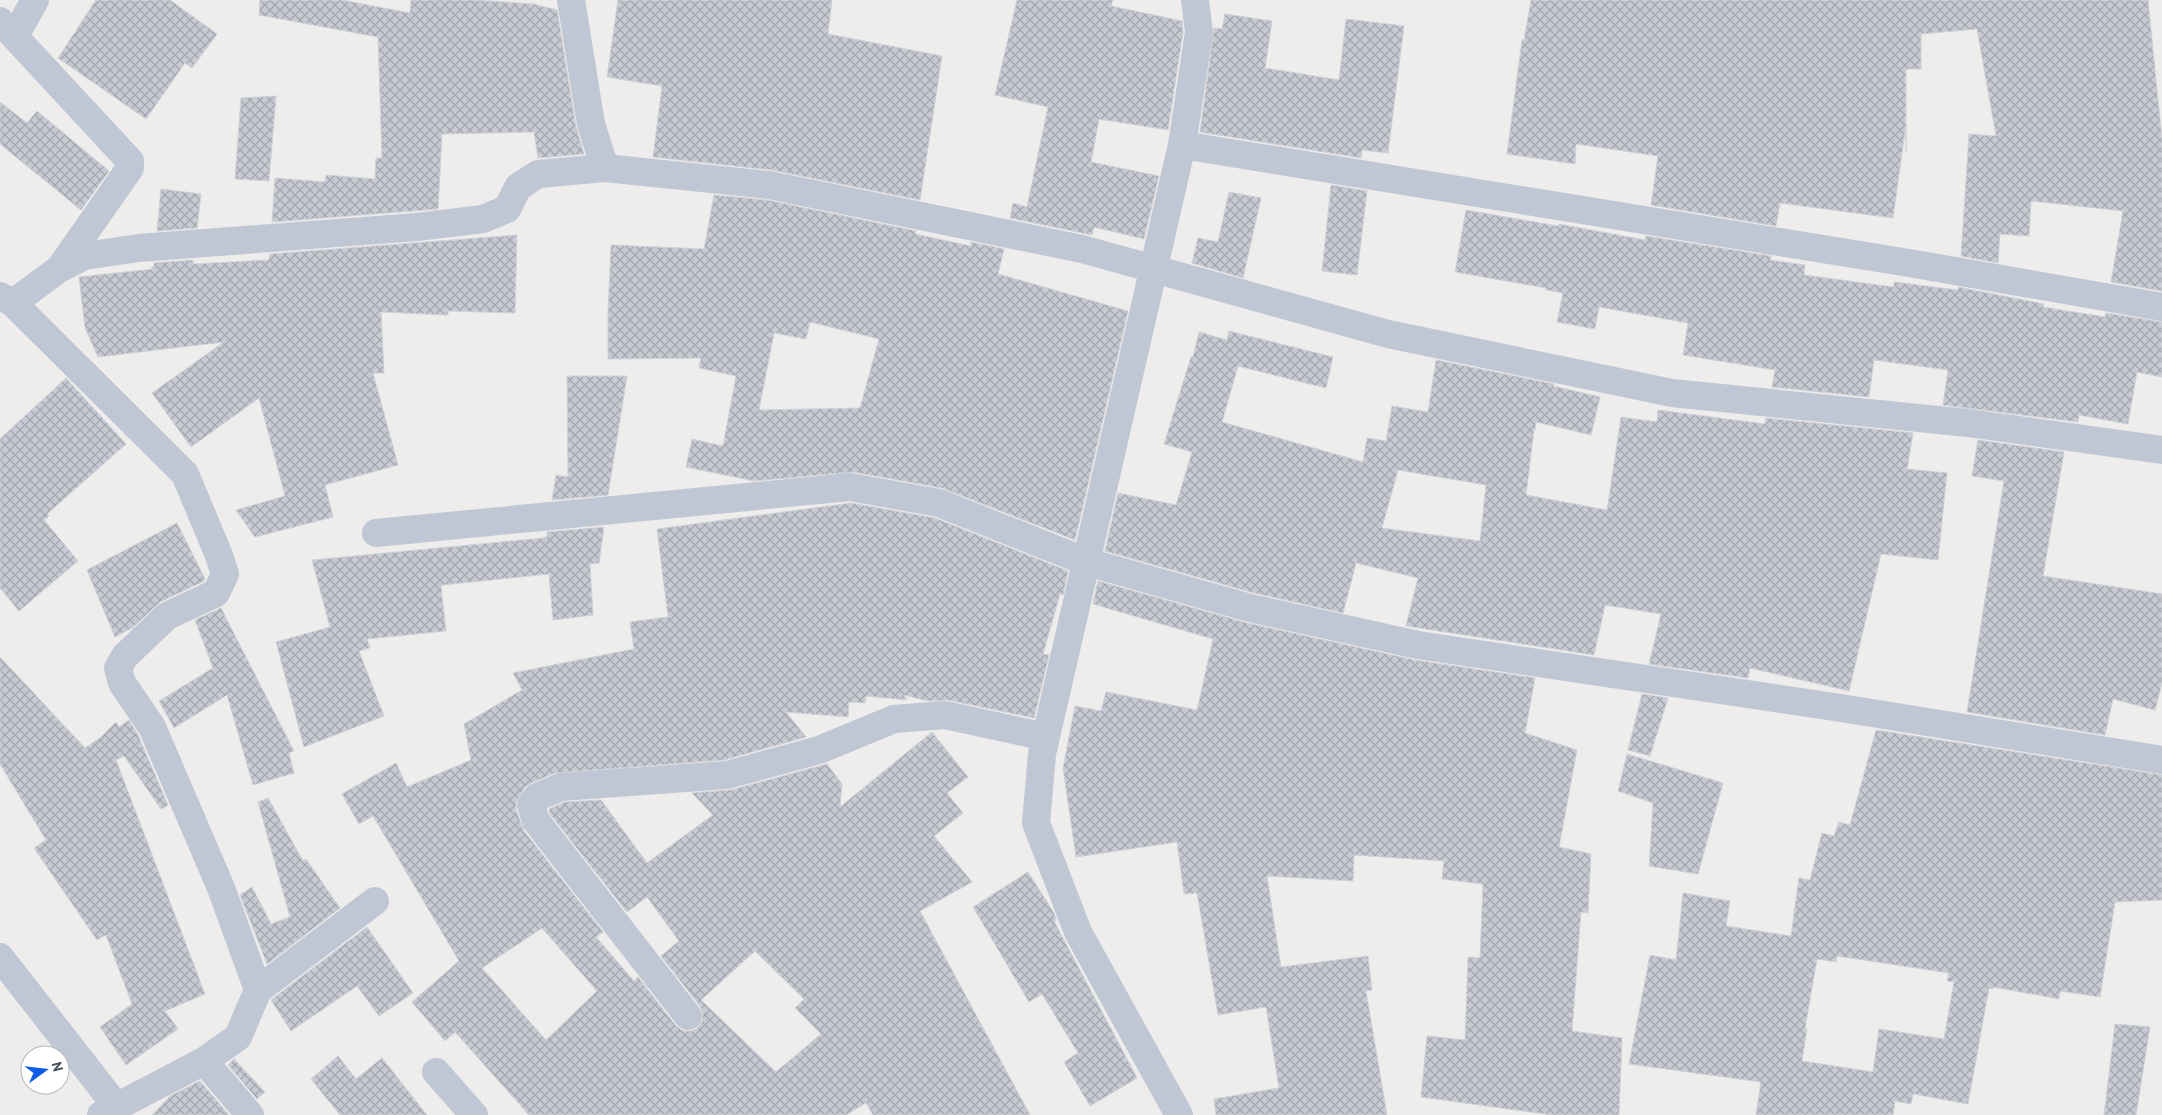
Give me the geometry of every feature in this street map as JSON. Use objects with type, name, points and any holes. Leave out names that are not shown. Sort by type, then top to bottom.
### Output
[{"type":"street","points":[[35,0],[7,28],[130,161],[130,168],[59,269]]},
{"type":"street","points":[[1179,1115],[1078,932],[1036,823],[1042,754],[1088,562],[1152,268],[1182,146],[1199,32],[1195,0]]},
{"type":"street","points":[[567,1],[592,124],[605,168]]},
{"type":"street","points":[[1182,146],[1899,262],[2162,307]]},
{"type":"street","points":[[258,990],[221,888],[152,727],[122,683],[118,668],[125,656],[168,616],[216,593],[225,574],[218,553],[185,474],[7,299],[84,256],[138,248],[417,227],[483,219],[507,209],[518,187],[538,174],[605,168],[769,185],[1082,249],[1388,334],[1672,393],[1968,423],[2162,450]]},
{"type":"street","points":[[376,533],[850,487],[939,503],[1088,562],[1250,608],[1418,645],[1841,708],[2162,760]]},
{"type":"street","points":[[688,1016],[536,821],[531,805],[538,797],[561,787],[727,775],[819,750],[894,720],[945,715],[1046,737]]},
{"type":"street","points":[[0,958],[109,1111],[204,1061],[238,1037],[258,990],[376,901]]},
{"type":"street","points":[[204,1061],[250,1115]]},
{"type":"street","points":[[436,1072],[474,1115]]},
{"type":"building","points":[[96,0],[170,0],[217,34],[192,68],[185,63],[146,119],[58,58]]},
{"type":"building","points":[[260,0],[342,0],[410,13],[411,0],[474,0],[534,4],[557,10],[576,127],[584,154],[538,158],[534,132],[442,134],[438,209],[272,222],[275,178],[325,182],[326,175],[375,179],[376,158],[382,158],[378,37],[259,15]]},
{"type":"building","points":[[618,0],[832,0],[828,34],[942,56],[920,200],[772,170],[653,157],[662,86],[607,77]]},
{"type":"building","points":[[1017,0],[1113,0],[1111,6],[1182,21],[1183,32],[1168,130],[1099,119],[1091,162],[1159,176],[1144,239],[1094,227],[1092,235],[1010,218],[1013,203],[1027,207],[1048,107],[995,95]]},
{"type":"building","points":[[1531,0],[2148,0],[2162,139],[2162,291],[2111,282],[2123,211],[2031,201],[2029,236],[2000,234],[1998,263],[1961,256],[1969,134],[1996,136],[1977,29],[1921,34],[1921,69],[1906,69],[1906,124],[1893,218],[1780,203],[1776,226],[1651,205],[1658,156],[1576,144],[1575,164],[1507,154],[1522,40],[1524,40]]},
{"type":"building","points":[[1225,14],[1272,21],[1265,68],[1339,80],[1346,19],[1404,26],[1388,153],[1362,150],[1361,158],[1200,132],[1214,28],[1222,29]]},
{"type":"building","points":[[276,96],[269,181],[235,179],[241,98]]},
{"type":"building","points":[[0,102],[27,123],[37,111],[109,171],[81,210],[0,144]]},
{"type":"building","points":[[1331,185],[1367,191],[1357,275],[1322,271]]},
{"type":"building","points":[[161,189],[201,194],[197,228],[157,231]]},
{"type":"building","points":[[1229,192],[1261,198],[1243,278],[1192,263],[1198,238],[1218,242]]},
{"type":"building","points":[[714,195],[767,200],[916,231],[915,234],[971,246],[971,242],[1004,249],[998,274],[1128,311],[1075,540],[942,488],[853,472],[754,481],[686,467],[692,439],[723,446],[736,376],[699,368],[701,358],[608,359],[611,245],[704,249]],"holes":[[[810,322],[879,339],[860,408],[759,410],[774,333],[806,339]]]},
{"type":"building","points":[[1466,210],[1558,226],[1559,224],[1645,240],[1646,236],[1771,256],[1770,260],[1805,265],[1804,275],[1894,287],[1894,282],[1958,290],[1958,287],[2044,304],[2043,307],[2105,317],[2106,313],[2162,322],[2162,377],[2137,372],[2128,424],[2079,415],[2078,422],[1943,405],[1948,370],[1874,360],[1869,397],[1772,387],[1775,370],[1683,355],[1688,323],[1599,307],[1595,329],[1557,322],[1563,293],[1546,290],[1546,288],[1455,272]]},
{"type":"building","points":[[517,235],[515,313],[448,311],[448,315],[381,312],[384,373],[373,373],[398,465],[325,485],[333,517],[255,537],[236,510],[285,496],[259,398],[191,447],[152,393],[224,342],[98,357],[85,328],[79,277],[153,269],[151,267],[154,267],[154,263],[193,260],[193,264],[269,260],[270,254]]},
{"type":"building","points":[[1229,331],[1333,357],[1326,388],[1238,366],[1222,422],[1363,462],[1367,438],[1386,441],[1392,406],[1428,412],[1436,360],[1554,384],[1553,386],[1600,397],[1591,435],[1536,422],[1526,495],[1607,510],[1621,417],[1657,422],[1658,410],[1765,424],[1766,418],[1913,433],[1907,469],[1947,473],[1938,560],[1881,554],[1849,691],[1750,668],[1748,678],[1649,664],[1661,614],[1605,605],[1594,655],[1406,626],[1418,578],[1356,563],[1343,613],[1254,593],[1105,551],[1118,493],[1176,505],[1192,452],[1164,444],[1191,357],[1193,357],[1199,332],[1227,340]],"holes":[[[1398,470],[1486,485],[1480,541],[1382,528]]]},
{"type":"building","points":[[567,376],[627,376],[608,495],[552,500],[556,475],[568,477]]},
{"type":"building","points":[[66,378],[126,444],[47,514],[49,516],[44,520],[78,561],[19,611],[0,588],[0,439]]},
{"type":"building","points":[[1978,440],[2064,452],[2043,576],[2162,594],[2162,683],[2155,710],[2113,699],[2105,735],[1967,712],[2004,481],[1972,476]]},
{"type":"building","points":[[851,503],[935,518],[1068,571],[1063,595],[1060,594],[1043,654],[1049,655],[1034,718],[948,700],[928,701],[904,695],[907,700],[866,696],[865,703],[849,702],[848,717],[786,712],[806,737],[724,760],[555,773],[525,787],[516,802],[516,810],[524,831],[603,932],[596,937],[634,981],[638,977],[676,1026],[683,1031],[691,1031],[697,1029],[702,1022],[703,1013],[700,1006],[661,956],[679,941],[647,897],[627,912],[550,814],[549,809],[565,802],[601,800],[647,863],[713,815],[692,793],[731,790],[827,764],[842,784],[840,807],[932,732],[968,777],[947,793],[963,813],[934,836],[972,882],[920,911],[1030,1115],[873,1115],[866,1103],[846,1115],[529,1115],[455,1032],[445,1041],[412,1002],[459,961],[373,816],[359,824],[342,794],[396,763],[407,787],[471,760],[464,724],[522,690],[513,673],[634,649],[630,622],[668,617],[657,529]],"holes":[[[542,928],[597,991],[546,1040],[482,968]],[[755,951],[804,999],[795,1008],[821,1034],[776,1072],[701,1000]]]},
{"type":"building","points":[[177,523],[205,579],[204,581],[160,602],[132,628],[115,637],[87,570]]},
{"type":"building","points":[[604,527],[599,563],[590,564],[593,615],[553,620],[549,574],[443,585],[441,587],[446,631],[367,639],[370,648],[359,651],[384,716],[304,747],[276,642],[330,627],[312,560],[543,538],[547,537],[547,532]]},
{"type":"building","points":[[1098,581],[1247,623],[1415,660],[1535,678],[1525,733],[1577,750],[1559,847],[1591,854],[1588,913],[1581,912],[1572,1031],[1622,1038],[1619,1115],[1552,1115],[1421,1097],[1427,1036],[1465,1040],[1468,957],[1480,958],[1483,884],[1442,879],[1444,861],[1354,855],[1353,881],[1267,876],[1281,967],[1368,956],[1372,990],[1366,991],[1387,1115],[1216,1115],[1214,1099],[1279,1088],[1266,1007],[1218,1015],[1197,893],[1184,894],[1177,842],[1076,857],[1063,768],[1075,706],[1101,711],[1106,692],[1197,710],[1213,639],[1093,604]]},
{"type":"building","points":[[221,608],[294,751],[289,753],[294,773],[253,785],[227,695],[174,728],[159,701],[213,668],[195,620]]},
{"type":"building","points":[[0,657],[85,748],[100,738],[116,722],[119,727],[129,720],[138,735],[168,805],[161,809],[124,756],[116,760],[205,994],[165,1011],[178,1029],[126,1065],[100,1027],[132,1004],[106,935],[97,940],[34,848],[46,840],[0,764]]},
{"type":"building","points":[[1642,694],[1668,698],[1650,756],[1628,750]]},
{"type":"building","points":[[1876,730],[2162,775],[2162,900],[2115,902],[2100,997],[2060,991],[2059,999],[1993,987],[1993,989],[1989,988],[1968,1104],[1913,1094],[1911,1104],[1895,1101],[1893,1115],[1756,1115],[1761,1082],[1629,1064],[1650,955],[1676,960],[1683,893],[1730,901],[1726,926],[1791,936],[1799,878],[1810,880],[1822,833],[1834,836],[1839,822],[1850,825]],"holes":[[[1837,956],[1949,973],[1947,981],[1954,982],[1944,1039],[1879,1029],[1873,1072],[1802,1061],[1807,1029],[1805,1029],[1817,959],[1836,962]]]},
{"type":"building","points":[[1627,754],[1723,783],[1698,874],[1649,866],[1653,803],[1618,791]]},
{"type":"building","points":[[268,798],[303,861],[306,859],[340,908],[267,964],[240,895],[252,887],[271,924],[290,917],[258,802]]},
{"type":"building","points":[[1028,872],[1054,913],[1056,920],[1054,921],[1137,1078],[1090,1106],[1064,1062],[1078,1053],[1042,994],[1029,1002],[973,907]]},
{"type":"building","points":[[367,927],[413,993],[379,1016],[357,986],[291,1031],[271,1000]]},
{"type":"building","points":[[2115,1024],[2150,1027],[2136,1115],[2104,1115]]},
{"type":"building","points":[[338,1056],[356,1079],[382,1058],[427,1115],[340,1115],[311,1079]]},
{"type":"building","points":[[234,1059],[265,1092],[257,1099],[228,1065]]},
{"type":"building","points":[[200,1081],[229,1115],[152,1115],[170,1096]]}]
